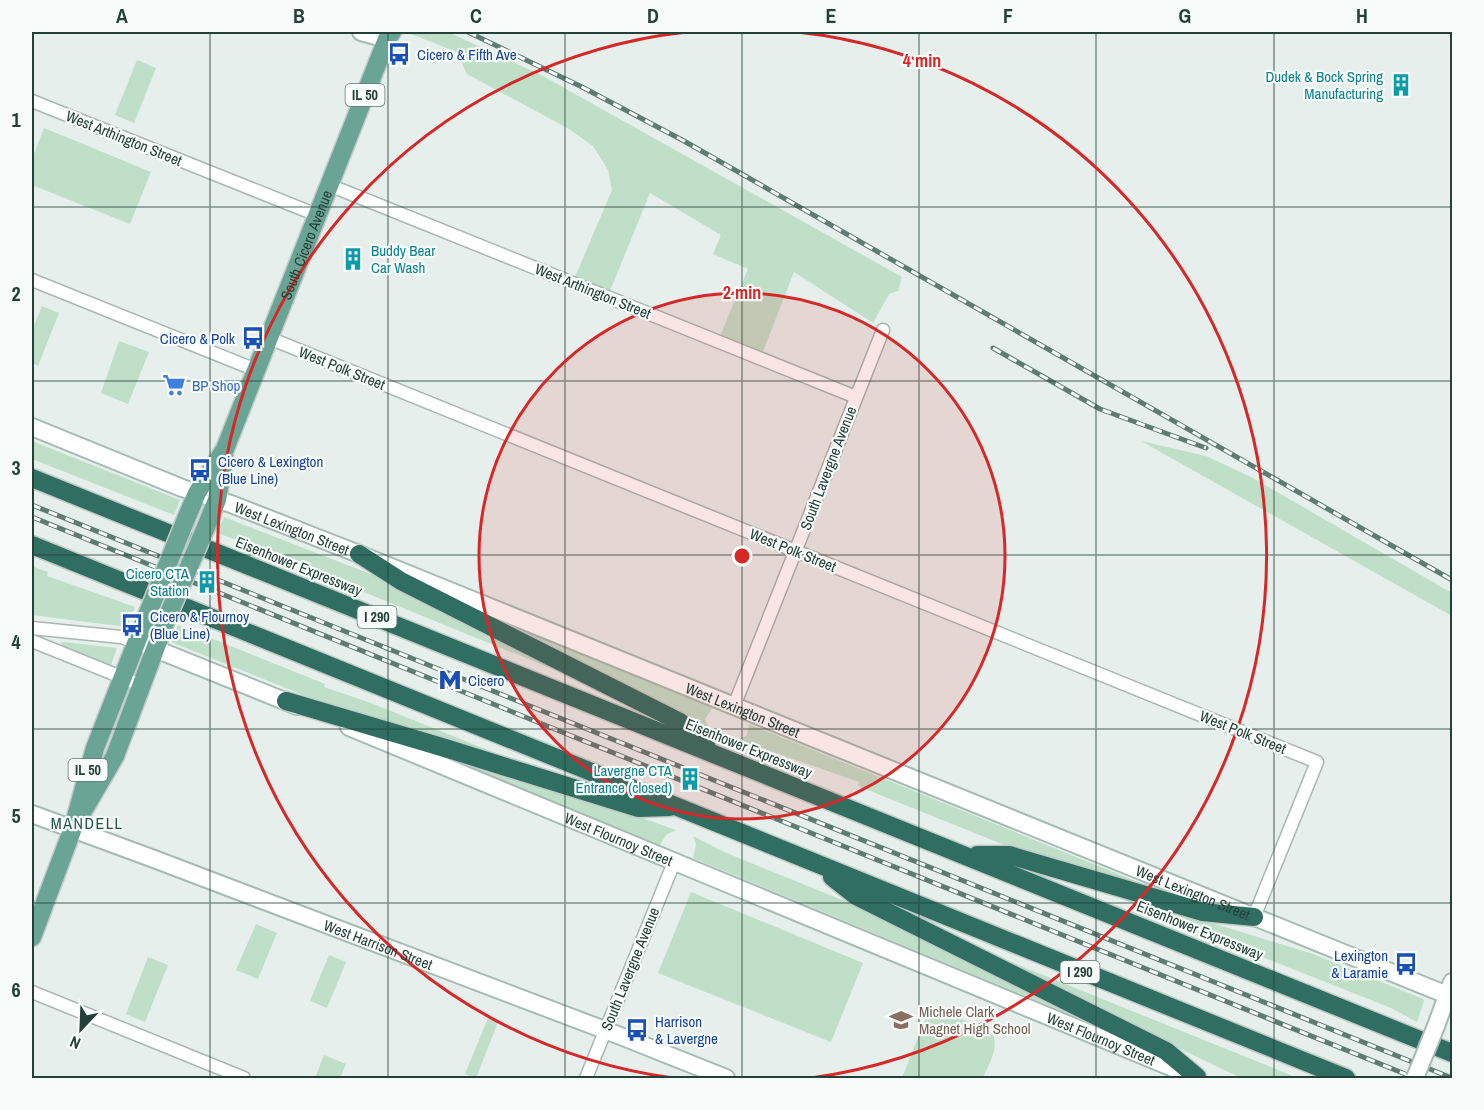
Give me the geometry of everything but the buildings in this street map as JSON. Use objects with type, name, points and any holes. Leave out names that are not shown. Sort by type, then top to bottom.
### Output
[{"type":"highway","name":"Eisenhower Expressway","points":[[32,478],[1452,1053]]},
{"type":"highway","name":"I 290","points":[[32,545],[1007,943],[1346,1078]]},
{"type":"highway","points":[[359,554],[401,581],[680,722],[722,757]]},
{"type":"highway","points":[[285,701],[638,808],[676,806]]},
{"type":"highway","points":[[965,854],[1009,855],[1203,912],[1254,917]]},
{"type":"highway","points":[[814,863],[856,896],[1166,1051],[1198,1078]]},
{"type":"main road","name":"South Cicero Avenue","points":[[32,937],[73,828],[84,780],[122,677],[196,493],[225,449],[389,34]]},
{"type":"main road","name":"South Cicero Avenue","points":[[73,828],[115,756],[154,648],[217,500],[225,449]]},
{"type":"street","points":[[361,32],[389,34]]},
{"type":"street","name":"West Arthington Street","points":[[32,100],[317,216]]},
{"type":"street","name":"West Arthington Street","points":[[329,185],[856,397]]},
{"type":"street","points":[[32,280],[256,370]]},
{"type":"street","name":"South Lavergne Avenue","points":[[734,706],[883,330]]},
{"type":"street","name":"West Polk Street","points":[[269,338],[1317,762],[1254,917]]},
{"type":"street","name":"West Lexington Street","points":[[32,427],[196,493],[274,520],[359,554],[1254,917],[1451,991]]},
{"type":"street","name":"West Flournoy Street","points":[[32,628],[120,637],[154,648],[675,860],[1198,1078]]},
{"type":"street","points":[[32,641],[141,685]]},
{"type":"street","name":"West Harrison Street","points":[[32,814],[726,1078]]},
{"type":"street","name":"South Lavergne Avenue","points":[[586,1078],[675,860]]},
{"type":"street","points":[[1415,1078],[1451,991]]},
{"type":"street","points":[[32,993],[244,1078]]},
{"type":"green space","points":[[412,32],[448,32],[543,76],[902,277],[898,291],[889,294],[873,323],[794,272],[762,354],[720,336],[748,269],[713,254],[721,235],[650,193],[610,291],[575,277],[612,190],[608,170],[593,146],[569,129],[467,74],[457,52],[411,34]]},
{"type":"green space","points":[[137,60],[156,68],[134,123],[115,115]]},
{"type":"green space","points":[[44,128],[151,172],[130,224],[32,185],[32,159]]},
{"type":"green space","points":[[42,306],[59,313],[38,366],[32,363],[32,331]]},
{"type":"green space","points":[[119,341],[149,352],[128,404],[101,393]]},
{"type":"green space","points":[[32,441],[180,500],[174,515],[32,459]]},
{"type":"green space","points":[[1141,441],[1206,456],[1251,477],[1452,593],[1452,616]]},
{"type":"green space","points":[[224,517],[373,575],[551,664],[550,668],[305,568],[306,564],[217,533]]},
{"type":"green space","points":[[32,566],[48,572],[47,576],[135,607],[127,627],[32,615]]},
{"type":"green space","points":[[460,602],[710,707],[712,709],[705,719],[709,728],[688,720]]},
{"type":"green space","points":[[178,625],[325,684],[324,687],[371,703],[505,757],[318,701],[171,642]]},
{"type":"green space","points":[[62,642],[117,648],[111,665],[61,645]]},
{"type":"green space","points":[[749,724],[1165,893],[1022,852],[858,786],[859,782],[736,739],[747,735]]},
{"type":"green space","points":[[414,746],[676,830],[666,835],[660,845]]},
{"type":"green space","points":[[693,836],[724,852],[887,918],[1127,1038],[693,858],[696,844]]},
{"type":"green space","points":[[1079,882],[1313,954],[1423,999],[1417,1022],[1391,1008],[1252,953],[1252,947],[1187,925]]},
{"type":"green space","points":[[691,892],[863,963],[831,1042],[658,973]]},
{"type":"green space","points":[[256,924],[277,933],[258,979],[236,970]]},
{"type":"green space","points":[[329,955],[346,962],[327,1008],[310,1001]]},
{"type":"green space","points":[[148,957],[168,965],[145,1022],[126,1014]]},
{"type":"green space","points":[[1011,962],[1298,1078],[1241,1078],[1009,967]]},
{"type":"green space","points":[[940,1010],[991,1031],[995,1043],[994,1049],[983,1078],[902,1078],[926,1017],[932,1011]]},
{"type":"green space","points":[[488,1018],[498,1022],[476,1078],[465,1074]]},
{"type":"green space","points":[[324,1055],[346,1064],[340,1078],[315,1078]]},
{"type":"railway","points":[[468,32],[582,87],[684,141],[1452,580]]},
{"type":"railway","points":[[993,348],[1100,409],[1206,448]]},
{"type":"railway","points":[[32,505],[1452,1078]]},
{"type":"railway","points":[[32,517],[1415,1078]]},
{"type":"place","name":"Cicero & Fifth Ave","points":[[399,54]]},
{"type":"place","name":"Dudek & Bock Spring Manufacturing","points":[[1401,85]]},
{"type":"place","name":"Buddy Bear Car Wash","points":[[353,259]]},
{"type":"place","name":"Cicero & Polk","points":[[253,338]]},
{"type":"place","name":"BP Shop","points":[[174,385]]},
{"type":"place","name":"Cicero & Lexington (Blue Line)","points":[[200,470]]},
{"type":"place","name":"Cicero CTA Station","points":[[207,582]]},
{"type":"place","name":"Cicero & Flournoy (Blue Line)","points":[[132,625]]},
{"type":"place","name":"Cicero","points":[[450,680]]},
{"type":"place","name":"Lavergne CTA Entrance (closed)","points":[[690,779]]},
{"type":"place","name":"Lexington & Laramie","points":[[1406,964]]},
{"type":"place","name":"Michele Clark Magnet High School","points":[[901,1020]]},
{"type":"place","name":"Harrison & Lavergne","points":[[637,1030]]},
{"type":"district","name":"MANDELL","points":[[87,823]]}]
